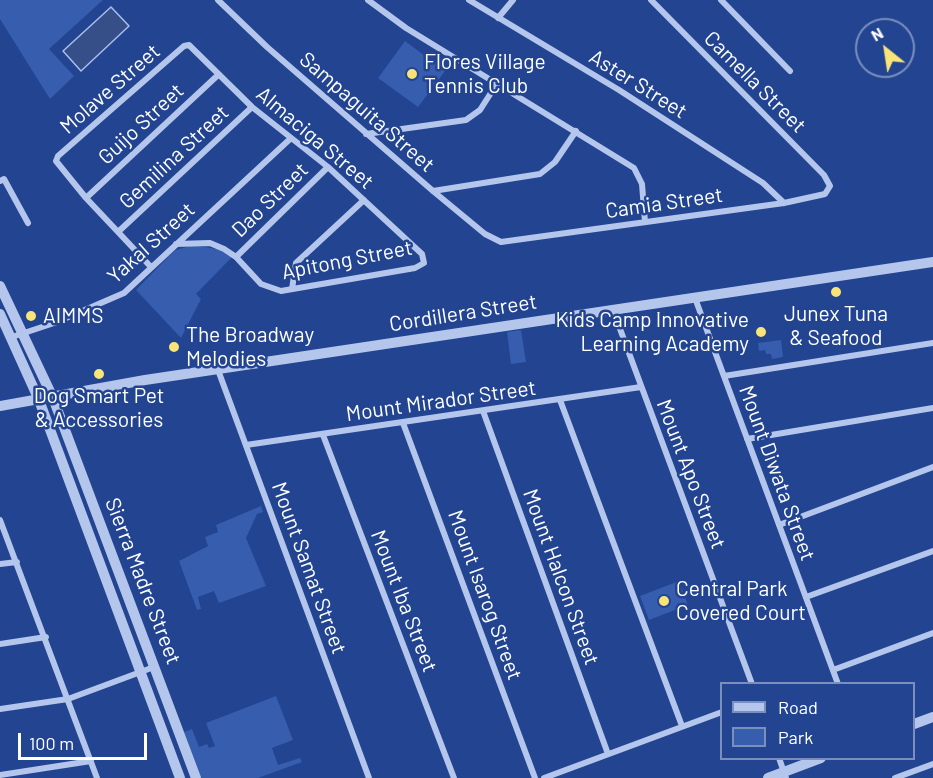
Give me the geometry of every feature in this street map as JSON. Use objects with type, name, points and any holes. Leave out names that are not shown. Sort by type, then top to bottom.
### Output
[{"type":"street","name":"Sampaguita Street","points":[[218,0],[255,36],[366,134],[486,234],[501,242]]},
{"type":"street","points":[[368,0],[406,28],[496,85],[630,165],[638,173],[642,184],[645,222]]},
{"type":"street","name":"Aster Street","points":[[469,0],[619,90],[763,183],[784,203]]},
{"type":"street","points":[[498,18],[513,0]]},
{"type":"street","name":"Camella Street","points":[[651,0],[824,175],[830,186],[829,190]]},
{"type":"street","points":[[721,0],[790,71]]},
{"type":"street","points":[[727,6],[735,0]]},
{"type":"street","name":"Almaciga Street","points":[[189,45],[252,107],[328,167],[422,254]]},
{"type":"street","name":"Molave Street","points":[[86,198],[56,161],[67,148],[184,46],[189,45]]},
{"type":"street","name":"Guijo Street","points":[[86,198],[218,75]]},
{"type":"street","points":[[366,134],[466,120],[480,110],[496,85]]},
{"type":"street","name":"Gemilina Street","points":[[118,232],[252,107]]},
{"type":"street","points":[[433,191],[540,174],[555,162],[576,131]]},
{"type":"street","name":"Yakal Street","points":[[12,337],[124,293],[290,138]]},
{"type":"street","name":"Dao Street","points":[[236,257],[328,167]]},
{"type":"street","points":[[0,181],[4,179],[28,223]]},
{"type":"street","name":"Camia Street","points":[[501,242],[784,203],[820,196],[829,190]]},
{"type":"street","points":[[86,198],[151,267]]},
{"type":"street","points":[[292,289],[296,263],[364,200]]},
{"type":"street","name":"Apitong Street","points":[[176,244],[210,243],[236,257],[261,284],[269,289],[292,289],[415,268],[424,263],[422,254]]},
{"type":"street","name":"Cordillera Street","points":[[0,406],[218,370],[933,262]]},
{"type":"street","name":"Sierra Madre Street","points":[[0,286],[53,398],[196,778]]},
{"type":"street","name":"Mount Diwata Street","points":[[695,298],[837,682]]},
{"type":"street","name":"Mount Apo Street","points":[[613,310],[751,682]]},
{"type":"street","name":"Sierra Madre Street","points":[[0,314],[39,400],[180,778]]},
{"type":"street","name":"Mount Diwata Street","points":[[724,376],[933,343]]},
{"type":"street","name":"Mount Samat Street","points":[[218,370],[369,778]]},
{"type":"street","name":"Mount Mirador Street","points":[[246,445],[641,387]]},
{"type":"street","points":[[560,400],[682,726]]},
{"type":"street","points":[[747,439],[933,408]]},
{"type":"street","name":"Mount Halcon Street","points":[[483,411],[608,753]]},
{"type":"street","name":"Mount Isarog Street","points":[[403,423],[535,778]]},
{"type":"street","name":"Mount Iba Street","points":[[323,435],[454,778]]},
{"type":"street","points":[[779,525],[933,467]]},
{"type":"street","points":[[0,520],[98,778]]},
{"type":"street","points":[[806,597],[933,551]]},
{"type":"street","points":[[0,564],[16,562]]},
{"type":"street","points":[[833,670],[933,633]]},
{"type":"street","points":[[0,644],[46,637]]},
{"type":"street","points":[[0,709],[68,699],[154,667]]},
{"type":"street","points":[[544,778],[720,713]]},
{"type":"street","points":[[915,724],[933,717]]},
{"type":"street","points":[[779,760],[785,775]]},
{"type":"street","points":[[768,778],[785,775],[819,760]]},
{"type":"street","points":[[0,775],[91,761]]},
{"type":"street","points":[[894,778],[933,764]]},
{"type":"green space","points":[[0,0],[103,0],[49,49],[74,76],[50,99],[0,19]]},
{"type":"green space","name":"Flores Village Tennis Club","points":[[405,41],[445,71],[418,107],[378,78]]},
{"type":"green space","points":[[193,245],[217,249],[232,257],[196,294],[201,299],[181,338],[136,290],[176,250]]},
{"type":"green space","points":[[521,330],[526,362],[511,364],[507,332]]},
{"type":"green space","points":[[781,340],[783,357],[772,359],[771,354],[766,354],[765,350],[759,351],[758,343]]},
{"type":"green space","points":[[261,506],[263,512],[257,514],[246,538],[266,586],[219,603],[214,591],[198,597],[201,609],[197,610],[179,561],[208,546],[205,537],[218,532],[216,525]]},
{"type":"green space","name":"Central Park Covered Court","points":[[679,581],[688,605],[649,620],[640,596]]},
{"type":"green space","points":[[276,696],[293,740],[272,748],[278,765],[300,758],[302,762],[258,778],[201,778],[184,732],[192,729],[199,747],[207,744],[209,748],[215,746],[206,723]]},
{"type":"shaded area","points":[[111,7],[129,26],[81,71],[63,51]]},
{"type":"place","name":"Flores Village Tennis Club","points":[[412,74]]},
{"type":"place","name":"Junex Tuna & Seafood","points":[[836,292]]},
{"type":"place","name":"AIMMS","points":[[31,316]]},
{"type":"place","name":"Kids Camp Innovative Learning Academy","points":[[761,332]]},
{"type":"place","name":"The Broadway Melodies","points":[[174,347]]},
{"type":"place","name":"Dog Smart Pet & Accessories","points":[[99,374]]},
{"type":"place","name":"Central Park Covered Court","points":[[664,601]]}]
